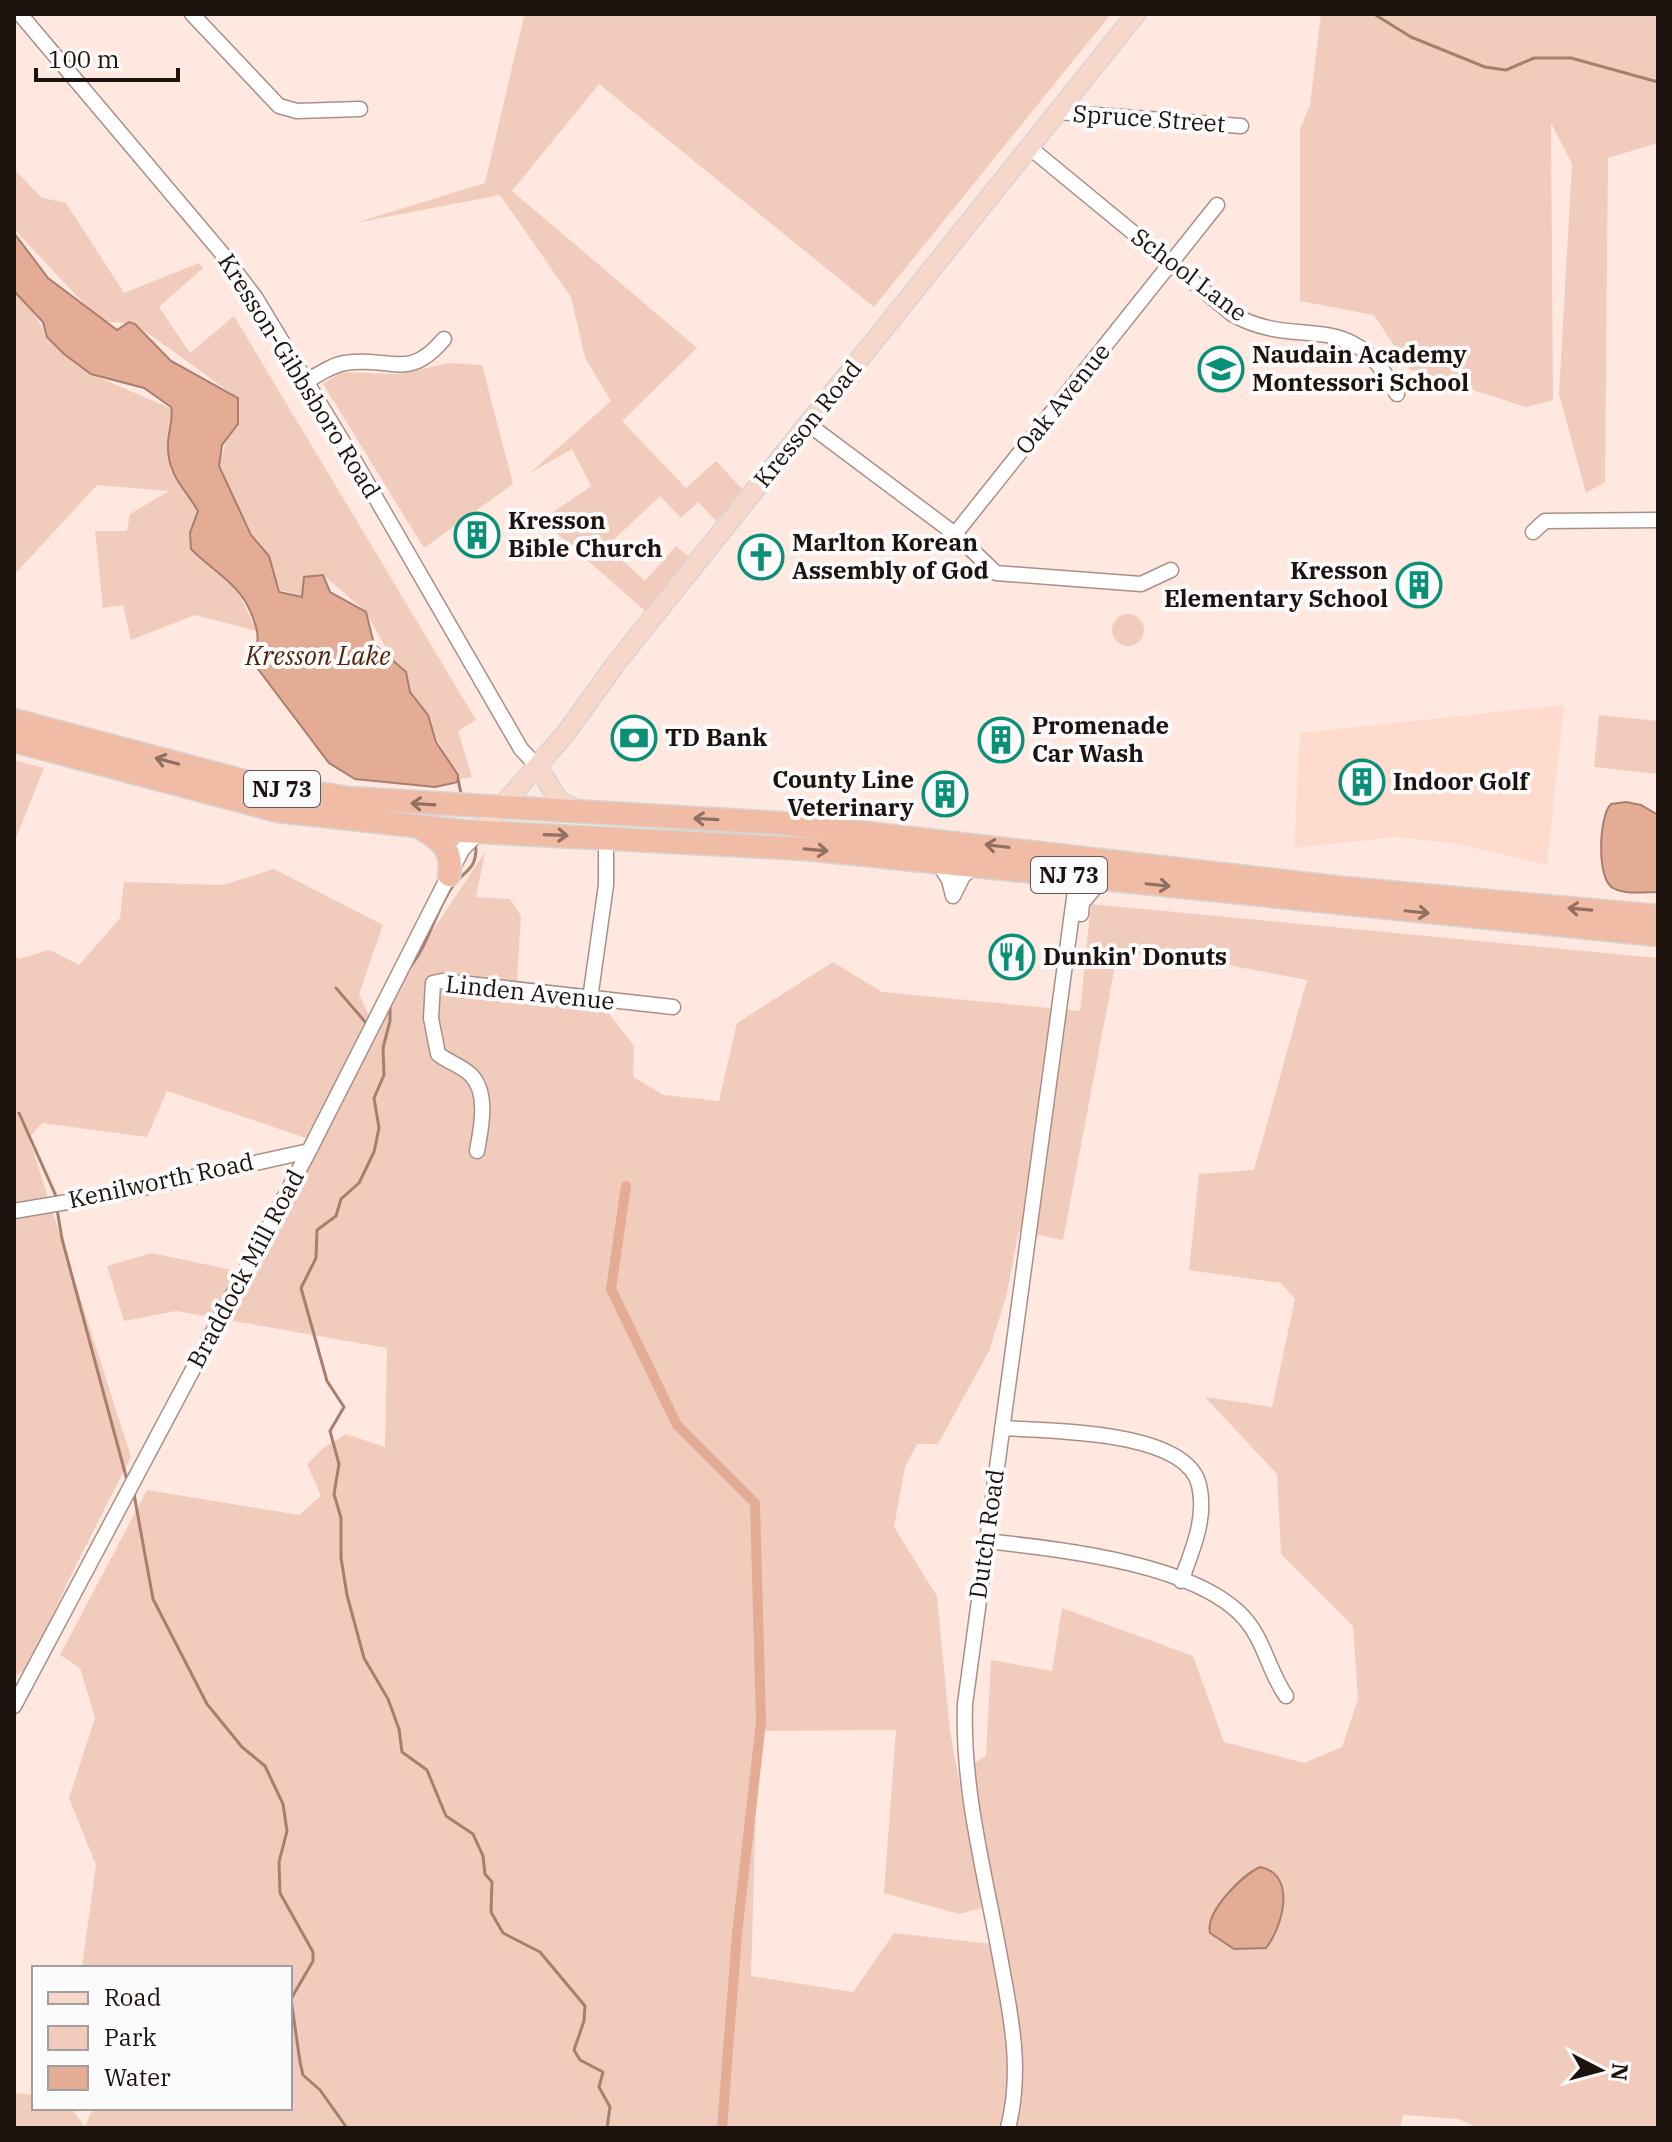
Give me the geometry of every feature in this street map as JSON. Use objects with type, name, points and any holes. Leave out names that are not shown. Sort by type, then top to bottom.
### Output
[{"type":"highway","name":"NJ 73","points":[[14,720],[281,788],[348,798],[779,823],[1343,888],[1658,916]]},
{"type":"highway","name":"NJ 73","points":[[14,741],[278,811],[478,833],[806,849],[1658,935]]},
{"type":"highway","points":[[416,825],[445,847],[450,858],[449,875]]},
{"type":"highway","points":[[1077,876],[1091,866],[1118,869],[1130,863]]},
{"type":"main road","name":"Kresson Road","points":[[478,833],[538,767],[1136,14]]},
{"type":"main road","points":[[538,767],[559,801],[582,813]]},
{"type":"street","name":"Kresson-Gibbsboro Road","points":[[20,14],[230,263],[255,297],[355,462],[521,749],[538,767]]},
{"type":"street","points":[[192,14],[279,106],[297,111],[360,109]]},
{"type":"street","name":"Spruce Street","points":[[1057,112],[1241,126]]},
{"type":"street","name":"School Lane","points":[[1029,147],[1171,264],[1246,321],[1338,337],[1363,347],[1384,369],[1397,394]]},
{"type":"street","name":"Oak Avenue","points":[[955,534],[1217,205]]},
{"type":"street","points":[[305,382],[345,363],[415,363],[429,357],[444,339]]},
{"type":"street","points":[[808,424],[955,534],[1003,575],[1141,584],[1171,570]]},
{"type":"street","points":[[1533,532],[1545,521],[1658,520]]},
{"type":"street","name":"Braddock Mill Road","points":[[14,1706],[309,1151],[462,850],[478,833]]},
{"type":"street","points":[[590,999],[606,885],[606,838]]},
{"type":"street","points":[[938,862],[949,880],[953,896],[963,876],[975,866]]},
{"type":"street","name":"Dutch Road","points":[[1008,2128],[1015,2102],[1015,2045],[972,1813],[964,1748],[970,1658],[1077,876]]},
{"type":"street","name":"Dutch Road","points":[[1070,940],[1079,927],[1082,903],[1102,879]]},
{"type":"street","name":"Linden Avenue","points":[[477,1151],[481,1127],[478,1084],[469,1073],[438,1054],[431,1018],[433,983],[442,981],[673,1007]]},
{"type":"street","name":"Kenilworth Road","points":[[14,1211],[121,1193],[309,1151]]},
{"type":"street","points":[[1002,1428],[1121,1440],[1161,1449],[1183,1459],[1196,1476],[1201,1512],[1181,1581]]},
{"type":"street","points":[[986,1541],[1103,1557],[1181,1581],[1219,1598],[1245,1619],[1286,1696]]},
{"type":"shaded area","points":[[1564,705],[1547,865],[1454,843],[1394,837],[1294,848],[1300,733]]},
{"type":"green space","points":[[519,14],[1111,14],[874,307],[599,84],[512,191],[697,348],[622,421],[686,488],[716,461],[746,493],[716,521],[698,502],[681,518],[660,496],[607,546],[645,581],[676,546],[693,560],[645,611],[542,520],[591,486],[572,449],[530,473],[611,401],[585,358],[571,297],[500,195],[355,223],[485,183],[524,16]]},
{"type":"green space","points":[[1321,14],[1658,14],[1658,143],[1608,158],[1605,482],[1586,493],[1559,394],[1572,164],[1551,123],[1553,400],[1526,407],[1410,370],[1374,315],[1300,301],[1300,129],[1310,105]]},
{"type":"green space","points":[[14,169],[42,198],[66,203],[124,293],[199,263],[203,268],[159,307],[190,353],[234,316],[476,720],[458,731],[472,777],[459,779],[366,612],[323,575],[304,577],[302,596],[279,590],[219,466],[238,398],[135,324],[100,321],[14,229]]},
{"type":"green space","points":[[14,281],[45,332],[91,374],[172,409],[170,470],[198,511],[257,631],[195,615],[131,640],[123,605],[103,608],[95,531],[127,531],[130,514],[169,491],[97,485],[14,575]]},
{"type":"green space","points":[[450,363],[482,365],[513,484],[424,548],[323,384],[341,372],[397,374]]},
{"type":"green space","points":[[1128,614],[1139,619],[1144,630],[1139,641],[1128,646],[1117,641],[1112,630],[1117,619]]},
{"type":"green space","points":[[1599,715],[1658,721],[1658,774],[1594,767]]},
{"type":"green space","points":[[14,760],[44,768],[14,843]]},
{"type":"green space","points":[[485,852],[476,897],[510,899],[521,916],[516,994],[604,1007],[634,1046],[633,1077],[664,1095],[719,1101],[737,1023],[833,962],[882,992],[1080,1011],[1091,904],[1658,958],[1658,2128],[1479,2128],[1458,2119],[1403,2115],[1400,2128],[14,2128],[14,2093],[32,2095],[32,2110],[72,2110],[85,2127],[92,2110],[292,2110],[292,1966],[82,1966],[96,1865],[69,1798],[95,1718],[80,1668],[60,1655],[147,1490],[299,1515],[321,1496],[307,1464],[322,1449],[346,1434],[385,1447],[387,1348],[176,1311],[124,1321],[107,1266],[152,1253],[246,1273],[315,1141],[167,1091],[147,1137],[42,1123],[29,1138],[131,1457],[68,1581],[31,1665],[14,1677],[14,955],[19,959],[50,950],[79,965],[120,918],[124,882],[223,885],[274,869],[383,925],[359,994],[372,1022]],"holes":[[[1149,950],[1307,980],[1254,1170],[1199,1174],[1189,1270],[1281,1283],[1295,1299],[1272,1407],[1205,1397],[1277,1474],[1281,1554],[1353,1626],[1358,1699],[1342,1747],[1304,1763],[1224,1742],[1193,1656],[1062,1608],[1052,1671],[991,1660],[986,1756],[971,1765],[992,1944],[894,1933],[853,1992],[751,1976],[758,1731],[896,1730],[884,1893],[959,1914],[982,1908],[950,1731],[937,1596],[894,1527],[905,1467],[917,1444],[938,1444],[989,1351],[1006,1297],[1019,1231],[1063,1240],[1115,966]]]},
{"type":"water","name":"Kresson Lake","points":[[14,233],[48,278],[117,330],[129,322],[135,324],[171,361],[238,398],[238,424],[222,445],[219,466],[251,535],[269,556],[279,592],[302,597],[304,577],[323,575],[330,592],[366,612],[374,644],[406,672],[410,692],[428,715],[436,742],[458,775],[458,782],[435,787],[355,779],[329,763],[258,669],[257,631],[239,592],[191,549],[190,533],[198,511],[170,464],[171,407],[144,388],[91,374],[47,337],[43,322],[14,291]]},
{"type":"water","points":[[1626,802],[1641,805],[1658,815],[1658,892],[1623,892],[1613,888],[1604,873],[1601,847],[1607,810],[1611,804]]},
{"type":"water","points":[[1260,1867],[1272,1872],[1279,1880],[1283,1891],[1281,1916],[1266,1948],[1234,1949],[1210,1933],[1213,1915],[1243,1878]]},
{"type":"waterway","points":[[1374,14],[1411,37],[1485,67],[1506,70],[1534,58],[1571,58],[1658,82]]},
{"type":"waterway","points":[[458,779],[461,794]]},
{"type":"waterway","points":[[410,967],[449,892],[472,865],[476,848]]},
{"type":"waterway","points":[[336,988],[367,1024]]},
{"type":"waterway","points":[[390,1005],[390,1021],[383,1048],[384,1075],[374,1098],[379,1128],[374,1152],[359,1183],[341,1199],[336,1216],[317,1230],[316,1258],[301,1288],[327,1381],[344,1407],[330,1431],[339,1464],[334,1494],[341,1518],[341,1558],[347,1595],[364,1658],[388,1699],[399,1729],[402,1752],[427,1770],[446,1816],[473,1834],[483,1856],[485,1874],[492,1882],[491,1912],[503,1933],[540,1952],[585,2006],[584,2021],[574,2050],[580,2060],[603,2072],[599,2087],[610,2107],[607,2128]]},
{"type":"waterway","points":[[19,1113],[56,1196]]},
{"type":"waterway","points":[[626,1186],[611,1289],[677,1425],[755,1503],[761,1722],[737,1934],[722,2128]]},
{"type":"waterway","points":[[57,1209],[62,1239],[127,1480]]},
{"type":"waterway","points":[[134,1494],[153,1599],[207,1704],[242,1747],[265,1766],[283,1804],[287,1831],[279,1862],[280,1893],[313,1952],[313,1961],[292,1997]]},
{"type":"waterway","points":[[292,2006],[303,2075],[320,2090],[347,2128]]},
{"type":"place","name":"Naudain Academy Montessori School","points":[[1221,369]]},
{"type":"place","name":"Kresson Bible Church","points":[[477,535]]},
{"type":"place","name":"Marlton Korean Assembly of God","points":[[761,557]]},
{"type":"place","name":"Kresson Elementary School","points":[[1419,585]]},
{"type":"place","name":"TD Bank","points":[[634,738]]},
{"type":"place","name":"Promenade Car Wash","points":[[1001,740]]},
{"type":"place","name":"Indoor Golf","points":[[1362,782]]},
{"type":"place","name":"County Line Veterinary","points":[[945,794]]},
{"type":"place","name":"Dunkin' Donuts","points":[[1012,957]]}]
